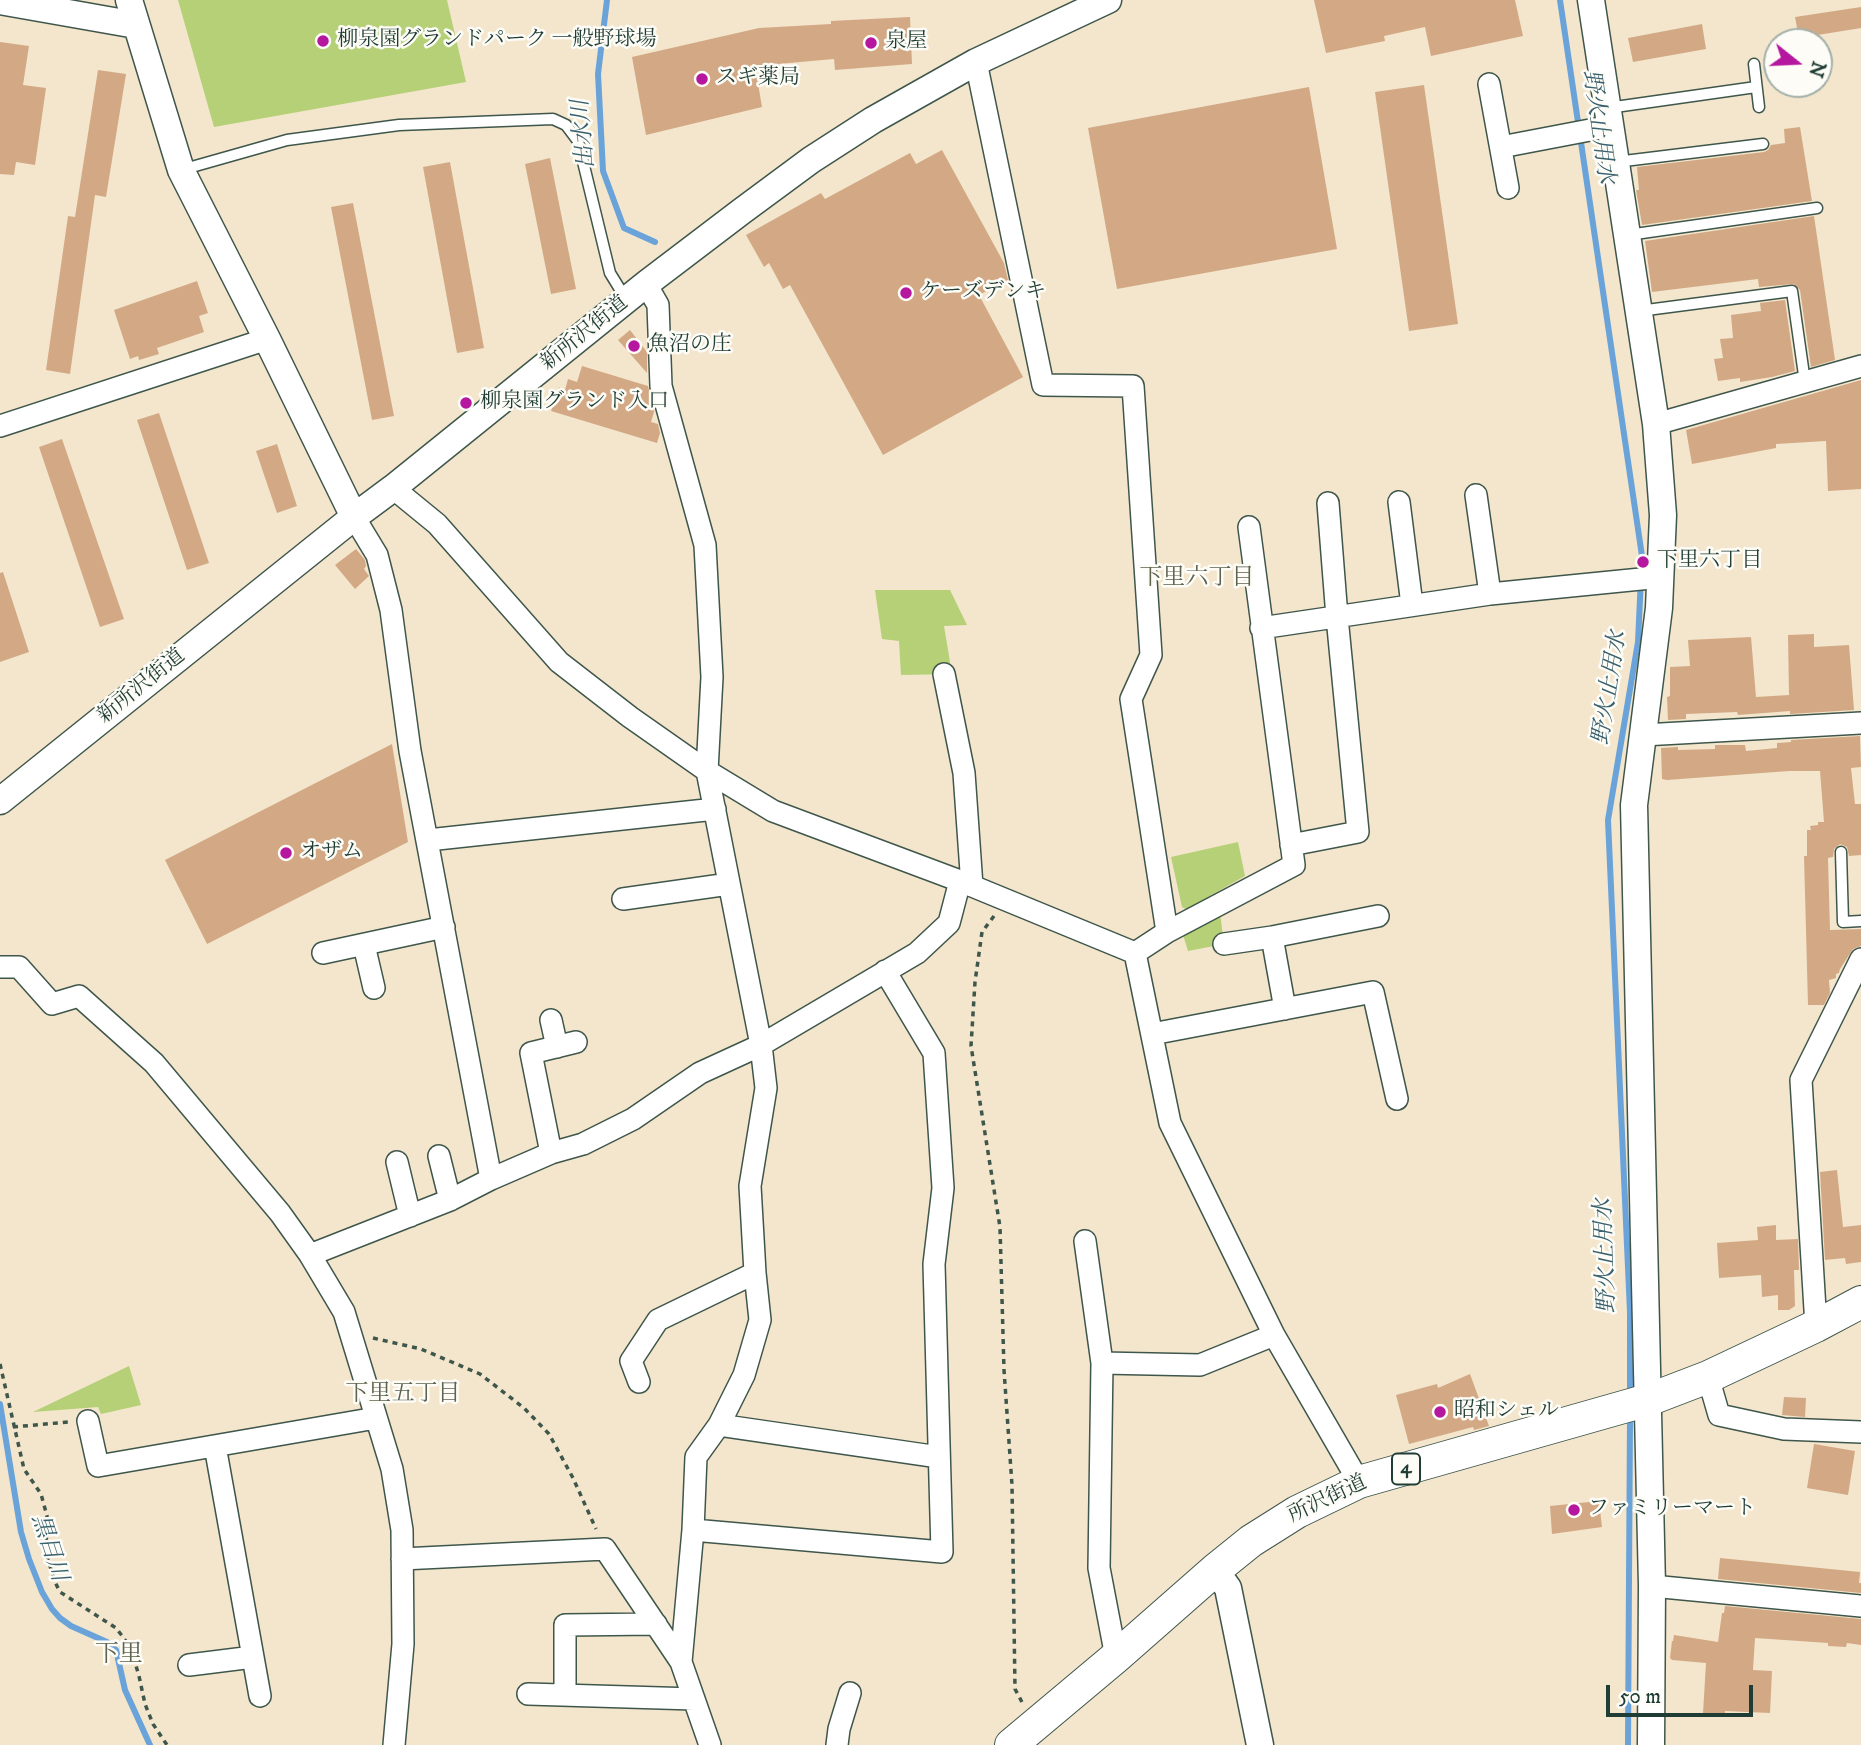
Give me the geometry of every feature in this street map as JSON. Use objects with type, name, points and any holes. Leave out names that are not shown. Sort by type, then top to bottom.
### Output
[{"type":"main road","name":"所沢街道","points":[[1011,1745],[1215,1570],[1251,1541],[1297,1512],[1359,1482],[1648,1400],[1708,1377],[1861,1302]]},
{"type":"street","name":"新所沢街道","points":[[0,801],[637,292],[811,160],[873,120],[976,62],[1108,0]]},
{"type":"street","points":[[1591,0],[1604,121],[1616,162],[1656,424],[1663,514],[1655,578],[1659,608],[1634,805],[1652,1586],[1651,1745]]},
{"type":"street","points":[[0,1],[132,12],[181,170],[354,517],[377,555],[391,610],[410,751],[491,1179]]},
{"type":"street","points":[[976,62],[1043,385],[1133,386],[1151,655],[1131,699],[1167,932]]},
{"type":"street","points":[[1489,84],[1508,188]]},
{"type":"street","points":[[1501,148],[1567,134],[1604,121]]},
{"type":"street","points":[[637,292],[657,305],[661,386],[705,545],[712,677],[708,771],[761,1045],[766,1088],[750,1186],[760,1320],[744,1375],[719,1425],[696,1457],[681,1662]]},
{"type":"street","points":[[0,426],[267,339]]},
{"type":"street","points":[[1656,424],[1861,366]]},
{"type":"street","points":[[393,488],[436,524],[559,662],[630,717],[708,771],[773,811],[966,884],[1135,953]]},
{"type":"street","points":[[1476,495],[1490,594]]},
{"type":"street","points":[[1399,502],[1412,606]]},
{"type":"street","points":[[1291,845],[1358,832],[1328,503]]},
{"type":"street","points":[[1135,953],[1167,932],[1294,865],[1249,527]]},
{"type":"street","points":[[1261,628],[1490,594],[1655,578]]},
{"type":"street","points":[[310,1255],[450,1200],[551,1153],[583,1144],[633,1119],[700,1073],[761,1045],[917,953],[949,923],[966,884],[964,773],[944,674]]},
{"type":"street","points":[[1643,734],[1861,723]]},
{"type":"street","points":[[428,840],[715,809]]},
{"type":"street","points":[[624,900],[729,884]]},
{"type":"street","points":[[1224,944],[1378,916]]},
{"type":"street","points":[[323,953],[444,927]]},
{"type":"street","points":[[1272,937],[1285,1009]]},
{"type":"street","points":[[364,945],[374,988]]},
{"type":"street","points":[[1135,953],[1170,1123],[1274,1335],[1359,1482]]},
{"type":"street","points":[[1816,1326],[1801,1080],[1861,959]]},
{"type":"street","points":[[0,967],[19,967],[52,1004],[79,996],[154,1063],[280,1213],[310,1255],[344,1312],[393,1469],[402,1530],[403,1644],[394,1745]]},
{"type":"street","points":[[692,1530],[942,1552],[934,1264],[943,1188],[934,1053],[885,971]]},
{"type":"street","points":[[1152,1034],[1373,992],[1397,1099]]},
{"type":"street","points":[[551,1020],[566,1044],[531,1053],[551,1153]]},
{"type":"street","points":[[439,1156],[450,1200]]},
{"type":"street","points":[[397,1162],[411,1216]]},
{"type":"street","points":[[1085,1241],[1102,1363],[1100,1568],[1116,1657]]},
{"type":"street","points":[[639,1382],[631,1361],[658,1320],[755,1272]]},
{"type":"street","points":[[1102,1363],[1200,1365],[1274,1335]]},
{"type":"street","points":[[1708,1377],[1718,1415],[1784,1429],[1861,1432]]},
{"type":"street","points":[[88,1421],[98,1466],[376,1418]]},
{"type":"street","points":[[719,1425],[939,1457]]},
{"type":"street","points":[[215,1446],[260,1696]]},
{"type":"street","points":[[402,1559],[605,1549],[681,1662],[710,1745]]},
{"type":"street","points":[[1215,1570],[1228,1588],[1260,1745]]},
{"type":"street","points":[[1652,1586],[1861,1606]]},
{"type":"street","points":[[565,1695],[565,1625],[656,1624]]},
{"type":"street","points":[[189,1665],[253,1657]]},
{"type":"street","points":[[837,1745],[850,1693]]},
{"type":"street","points":[[527,1694],[694,1699]]},
{"type":"lane","points":[[1754,64],[1759,107]]},
{"type":"lane","points":[[1604,121],[1756,87]]},
{"type":"lane","points":[[181,170],[287,139],[399,125],[553,119],[566,125],[578,141],[610,273],[637,292]]},
{"type":"lane","points":[[1616,162],[1763,144]]},
{"type":"lane","points":[[1628,235],[1817,208]]},
{"type":"lane","points":[[1639,311],[1792,291],[1805,382]]},
{"type":"lane","points":[[1841,852],[1843,922],[1861,921]]},
{"type":"path","points":[[1005,900],[982,932],[975,982],[971,1046],[1000,1227],[1004,1370],[1012,1485],[1015,1689],[1028,1714]]},
{"type":"path","points":[[350,1333],[421,1349],[480,1374],[524,1408],[549,1434],[573,1478],[605,1549]]},
{"type":"path","points":[[0,1364],[23,1469],[41,1494],[47,1516],[46,1553],[60,1592],[116,1628],[123,1637],[131,1649],[153,1724],[167,1745]]},
{"type":"path","points":[[13,1427],[88,1421]]},
{"type":"green space","name":"柳泉園グランドパーク 一般野球場","points":[[178,0],[447,0],[466,82],[214,127]]},
{"type":"green space","points":[[875,590],[950,590],[967,625],[944,626],[952,674],[901,675],[899,641],[882,639]]},
{"type":"green space","points":[[1238,842],[1245,876],[1208,897],[1193,913],[1182,907],[1171,857]]},
{"type":"green space","points":[[1219,905],[1224,944],[1188,951],[1180,925]]},
{"type":"green space","points":[[129,1366],[141,1405],[101,1414],[98,1407],[33,1412]]},
{"type":"building","points":[[1314,0],[1515,0],[1523,36],[1431,56],[1425,27],[1384,36],[1385,41],[1326,53]]},
{"type":"building","points":[[1861,7],[1861,28],[1833,33],[1833,28],[1797,28],[1795,17]]},
{"type":"building","points":[[910,17],[912,64],[835,70],[834,59],[755,66],[762,107],[646,135],[632,57],[759,28]]},
{"type":"building","points":[[1702,24],[1706,49],[1633,62],[1628,38]]},
{"type":"building","points":[[0,42],[29,46],[23,85],[46,88],[35,165],[16,162],[14,175],[0,174]]},
{"type":"building","points":[[98,70],[126,74],[106,197],[95,195],[70,374],[46,370],[68,216],[75,217]]},
{"type":"building","points":[[1424,85],[1458,324],[1409,331],[1375,92]]},
{"type":"building","points":[[1309,87],[1337,249],[1117,289],[1088,128]]},
{"type":"building","points":[[1800,127],[1812,201],[1642,225],[1636,190],[1639,190],[1637,167],[1764,152],[1771,145],[1785,143],[1784,129]]},
{"type":"building","points":[[942,150],[1004,263],[1008,280],[979,295],[1023,377],[883,455],[790,285],[783,289],[769,263],[764,267],[746,235],[821,193],[825,199],[910,153],[916,164]]},
{"type":"building","points":[[550,158],[576,289],[551,294],[525,164]]},
{"type":"building","points":[[450,162],[484,348],[457,353],[423,167]]},
{"type":"building","points":[[353,203],[394,416],[372,420],[331,207]]},
{"type":"building","points":[[1814,216],[1835,360],[1811,367],[1800,290],[1794,284],[1759,287],[1758,279],[1652,292],[1645,241]]},
{"type":"building","points":[[197,281],[208,313],[199,316],[204,332],[157,348],[159,354],[139,360],[138,356],[130,359],[114,310]]},
{"type":"building","points":[[1785,300],[1795,371],[1740,382],[1740,378],[1718,381],[1714,359],[1723,358],[1720,339],[1733,338],[1731,315],[1761,311],[1760,303]]},
{"type":"building","points":[[630,330],[647,352],[647,373],[618,340]]},
{"type":"building","points":[[582,366],[648,386],[654,412],[651,422],[658,424],[660,433],[657,443],[551,411],[559,387],[565,390],[568,379],[577,382]]},
{"type":"building","points":[[1861,380],[1861,489],[1828,491],[1826,441],[1776,444],[1776,448],[1692,464],[1686,430]]},
{"type":"building","points":[[159,413],[209,563],[187,570],[137,420]]},
{"type":"building","points":[[62,439],[124,619],[100,627],[39,447]]},
{"type":"building","points":[[277,444],[297,506],[277,513],[256,451]]},
{"type":"building","points":[[356,549],[365,560],[364,569],[369,576],[355,589],[335,565]]},
{"type":"building","points":[[3,572],[29,652],[0,662],[0,573]]},
{"type":"building","points":[[1814,634],[1814,647],[1849,645],[1854,710],[1790,714],[1790,711],[1738,715],[1737,712],[1686,714],[1686,719],[1668,720],[1670,667],[1690,666],[1688,640],[1751,637],[1756,697],[1789,695],[1788,635]]},
{"type":"building","points":[[1860,736],[1861,767],[1851,768],[1855,804],[1861,804],[1861,855],[1849,856],[1847,847],[1840,844],[1834,849],[1833,857],[1828,858],[1830,930],[1861,929],[1861,946],[1853,949],[1836,978],[1829,980],[1830,993],[1824,1005],[1808,1005],[1804,856],[1807,856],[1807,830],[1811,830],[1810,826],[1818,825],[1818,822],[1824,822],[1820,771],[1667,780],[1662,779],[1661,748],[1715,749],[1715,745],[1745,745],[1746,751],[1777,748],[1777,743],[1791,740]]},
{"type":"building","points":[[392,744],[408,842],[207,944],[165,860]]},
{"type":"building","points":[[1837,1170],[1843,1227],[1861,1225],[1861,1262],[1846,1264],[1845,1258],[1825,1260],[1820,1172]]},
{"type":"building","points":[[1776,1225],[1776,1240],[1798,1239],[1799,1270],[1794,1270],[1795,1306],[1789,1310],[1778,1310],[1778,1295],[1762,1297],[1761,1275],[1719,1278],[1717,1243],[1758,1240],[1757,1227]]},
{"type":"building","points":[[1470,1374],[1489,1426],[1474,1430],[1473,1427],[1409,1444],[1396,1395],[1437,1384],[1438,1388]]},
{"type":"building","points":[[1784,1397],[1806,1398],[1805,1417],[1782,1415]]},
{"type":"building","points":[[1814,1444],[1855,1451],[1848,1495],[1807,1488]]},
{"type":"building","points":[[1599,1501],[1602,1527],[1552,1534],[1550,1506]]},
{"type":"building","points":[[1720,1558],[1860,1572],[1861,1593],[1718,1579]]},
{"type":"building","points":[[1725,1606],[1861,1619],[1861,1645],[1847,1643],[1846,1647],[1828,1646],[1828,1643],[1755,1638],[1753,1670],[1772,1671],[1770,1713],[1703,1713],[1706,1663],[1672,1660],[1672,1641],[1674,1635],[1718,1642]]},
{"type":"waterway","name":"出水川","points":[[607,0],[598,74],[603,171],[624,228],[655,242]]},
{"type":"waterway","name":"野火止用水","points":[[1560,0],[1642,556],[1638,642],[1608,820],[1630,1312],[1630,1387]]},
{"type":"waterway","name":"黒目川","points":[[0,1404],[21,1532],[42,1592],[60,1618],[71,1626],[107,1642],[116,1650],[125,1690],[150,1745]]},
{"type":"waterway","name":"野火止用水","points":[[1628,1745],[1630,1416]]},
{"type":"place","name":"柳泉園グランドパーク 一般野球場","points":[[323,41]]},
{"type":"place","name":"泉屋","points":[[871,43]]},
{"type":"place","name":"スギ薬局","points":[[702,79]]},
{"type":"place","name":"ケーズデンキ","points":[[906,293]]},
{"type":"place","name":"魚沼の庄","points":[[634,346]]},
{"type":"place","name":"柳泉園グランド入口","points":[[466,403]]},
{"type":"place","name":"下里六丁目","points":[[1643,562]]},
{"type":"place","name":"オザム","points":[[286,853]]},
{"type":"place","name":"昭和シェル","points":[[1440,1412]]},
{"type":"place","name":"ファミリーマート","points":[[1574,1510]]},
{"type":"district","name":"下里六丁目","points":[[1197,579]]},
{"type":"district","name":"下里五丁目","points":[[403,1395]]},
{"type":"district","name":"下里","points":[[119,1656]]}]
